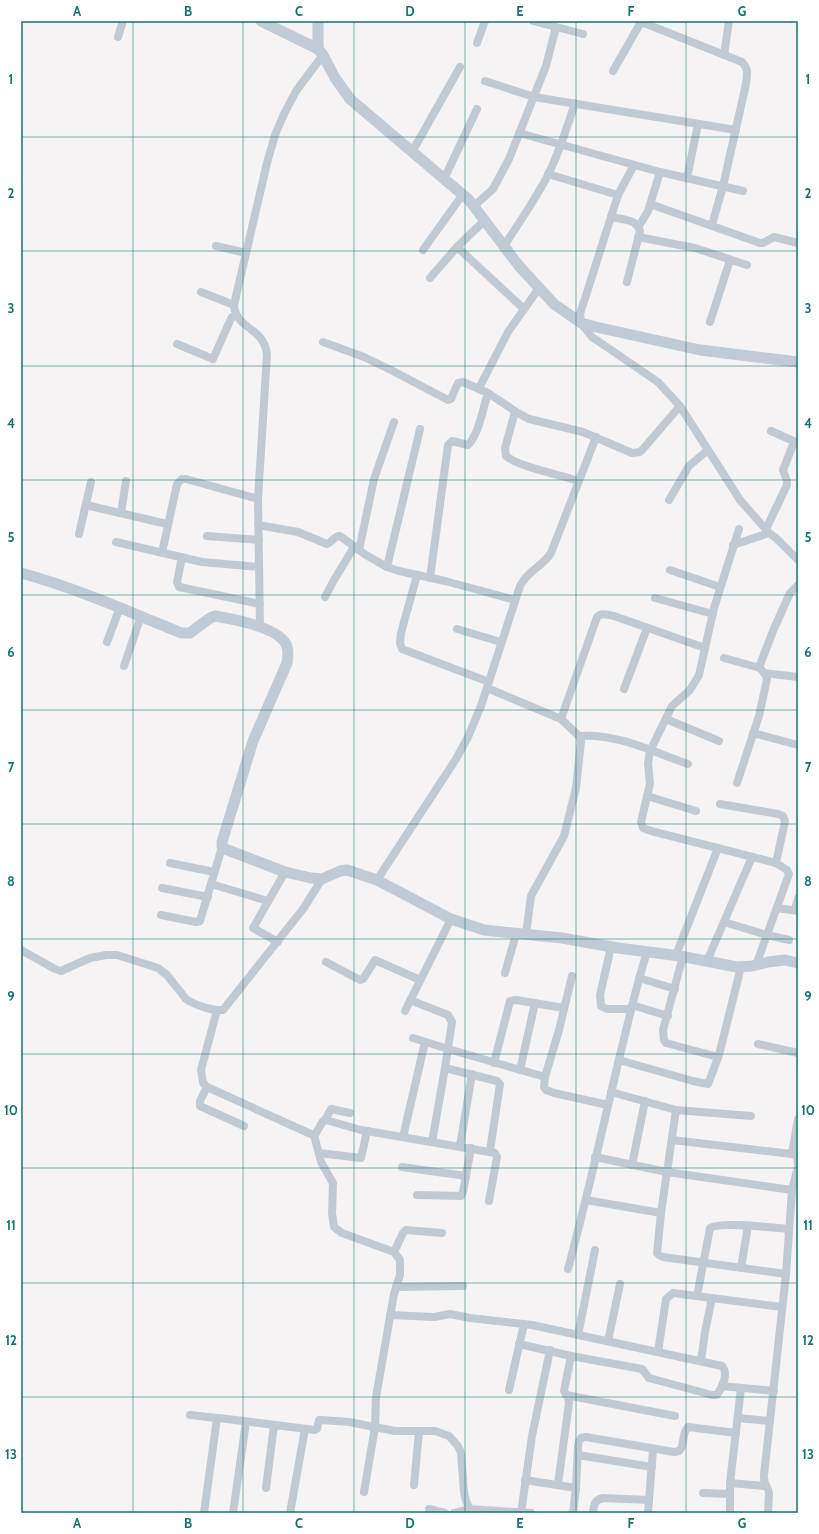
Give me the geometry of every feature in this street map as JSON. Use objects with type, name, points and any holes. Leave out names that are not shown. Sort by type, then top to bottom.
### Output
[{"type":"street","points":[[118,37],[123,21]]},
{"type":"street","points":[[261,21],[320,52]]},
{"type":"street","points":[[318,21],[320,52],[335,78],[350,99],[463,194],[485,220],[519,266],[554,304],[581,323],[592,337],[658,382],[680,406],[740,500],[767,531],[798,560]]},
{"type":"street","points":[[477,43],[485,21]]},
{"type":"street","points":[[533,21],[583,34]]},
{"type":"street","points":[[613,71],[640,21],[742,62],[746,66],[748,71],[736,130],[712,225]]},
{"type":"street","points":[[724,55],[729,21]]},
{"type":"street","points":[[474,206],[493,189],[509,159],[546,66],[556,27]]},
{"type":"street","points":[[260,627],[258,499],[267,354],[263,339],[240,320],[236,315],[234,304],[275,134],[296,91],[320,52]]},
{"type":"street","points":[[412,152],[460,67]]},
{"type":"street","points":[[485,81],[534,97],[736,130]]},
{"type":"street","points":[[504,246],[537,195],[548,174],[561,144],[575,104]]},
{"type":"street","points":[[444,179],[478,110]]},
{"type":"street","points":[[687,178],[698,124]]},
{"type":"street","points":[[519,132],[660,172],[743,191]]},
{"type":"street","points":[[581,323],[580,314],[618,195],[634,165]]},
{"type":"street","points":[[627,282],[640,231],[639,226],[648,211],[660,172]]},
{"type":"street","points":[[548,174],[618,195]]},
{"type":"street","points":[[423,250],[463,194]]},
{"type":"street","points":[[650,204],[760,243],[774,237],[798,244]]},
{"type":"street","points":[[611,217],[635,223],[639,226]]},
{"type":"street","points":[[430,278],[457,247],[485,220]]},
{"type":"street","points":[[638,237],[695,248],[747,265]]},
{"type":"street","points":[[216,246],[246,253]]},
{"type":"street","points":[[457,247],[524,309]]},
{"type":"street","points":[[710,322],[730,260]]},
{"type":"street","points":[[478,388],[508,332],[539,288]]},
{"type":"street","points":[[201,292],[234,304]]},
{"type":"street","points":[[177,344],[213,359],[229,322],[232,317],[236,315]]},
{"type":"street","points":[[581,323],[700,350],[798,362]]},
{"type":"street","points":[[322,342],[391,370],[448,400],[451,399],[458,383],[460,382],[488,393],[515,412],[528,419],[582,432],[632,452],[640,452],[680,406]]},
{"type":"street","points":[[430,578],[448,445],[452,441],[464,445],[468,445],[471,442],[476,433],[488,393]]},
{"type":"street","points":[[515,412],[505,448],[506,456],[510,459],[532,467],[579,481]]},
{"type":"street","points":[[325,598],[334,580],[357,548],[374,479],[394,422]]},
{"type":"street","points":[[387,567],[420,429]]},
{"type":"street","points":[[733,546],[767,531],[787,485],[783,470],[796,442],[771,431]]},
{"type":"street","points":[[377,880],[456,760],[468,738],[488,685],[515,600],[524,578],[529,572],[548,559],[552,553],[596,437]]},
{"type":"street","points":[[669,500],[688,466],[708,450]]},
{"type":"street","points":[[162,553],[177,484],[182,479],[186,478],[258,499]]},
{"type":"street","points":[[121,513],[126,481]]},
{"type":"street","points":[[79,534],[91,482]]},
{"type":"street","points":[[86,505],[168,524]]},
{"type":"street","points":[[258,525],[298,532],[327,544],[330,543],[335,537],[340,536],[387,567],[398,572],[430,578],[515,600]]},
{"type":"street","points":[[738,529],[712,614],[699,675],[690,690],[672,706],[650,751],[648,763],[650,784],[641,822],[643,828],[651,831],[776,863],[787,870],[789,874],[756,965]]},
{"type":"street","points":[[207,536],[259,540]]},
{"type":"street","points":[[116,542],[218,564],[259,568]]},
{"type":"street","points":[[182,557],[177,582],[179,587],[260,604]]},
{"type":"street","points":[[670,570],[720,587]]},
{"type":"street","points":[[21,573],[60,585],[120,607],[186,634],[195,631],[205,621],[215,616],[260,627],[281,638],[288,650],[287,663],[254,741],[222,842],[222,847],[201,919],[198,922],[161,915]]},
{"type":"street","points":[[417,575],[401,633],[400,643],[402,649],[488,685],[561,719],[579,736],[581,741],[576,788],[564,836],[531,896],[521,934],[505,973]]},
{"type":"street","points":[[737,783],[758,716],[766,679],[760,665],[790,593],[798,585]]},
{"type":"street","points":[[655,598],[712,614]]},
{"type":"street","points":[[107,642],[120,607]]},
{"type":"street","points":[[561,719],[597,617],[603,614],[705,648]]},
{"type":"street","points":[[124,666],[141,616]]},
{"type":"street","points":[[624,689],[647,628]]},
{"type":"street","points":[[457,629],[502,642]]},
{"type":"street","points":[[724,658],[762,671],[798,677]]},
{"type":"street","points":[[666,719],[719,741]]},
{"type":"street","points":[[753,733],[798,745]]},
{"type":"street","points":[[579,736],[594,735],[617,739],[688,764]]},
{"type":"street","points":[[647,796],[696,811]]},
{"type":"street","points":[[720,804],[783,816],[785,821],[776,863]]},
{"type":"street","points":[[222,847],[285,872],[311,878],[322,879],[344,870],[377,880],[451,919],[484,930],[562,938],[611,947],[647,952],[660,952],[737,967],[785,960],[798,962]]},
{"type":"street","points":[[718,848],[680,956],[675,988],[663,1030],[664,1040],[666,1043],[718,1058]]},
{"type":"street","points":[[707,961],[752,857]]},
{"type":"street","points":[[170,863],[214,872]]},
{"type":"street","points":[[278,942],[253,928],[285,872]]},
{"type":"street","points":[[21,950],[57,970],[64,970],[90,958],[106,954],[117,955],[158,968],[167,975],[186,999],[196,1004],[217,1010],[225,1009],[303,909],[322,879]]},
{"type":"street","points":[[211,884],[268,901]]},
{"type":"street","points":[[162,888],[208,897]]},
{"type":"street","points":[[777,908],[796,911],[798,898]]},
{"type":"street","points":[[405,1012],[451,919]]},
{"type":"street","points":[[724,922],[789,940]]},
{"type":"street","points":[[611,947],[600,995],[601,1006],[607,1009],[631,1007],[668,1016]]},
{"type":"street","points":[[568,1269],[586,1200],[631,1007],[647,952]]},
{"type":"street","points":[[326,962],[360,980],[363,980],[375,960],[420,980]]},
{"type":"street","points":[[619,1060],[706,1084],[710,1082],[718,1058],[742,967]]},
{"type":"street","points":[[572,976],[545,1077],[544,1087],[546,1090],[608,1105]]},
{"type":"street","points":[[639,978],[675,988]]},
{"type":"street","points":[[410,1000],[448,1015],[452,1026],[432,1142]]},
{"type":"street","points":[[494,1063],[510,1001],[516,1000],[564,1008]]},
{"type":"street","points":[[520,1070],[535,1003]]},
{"type":"street","points":[[217,1010],[201,1070],[203,1083],[207,1087],[314,1135]]},
{"type":"street","points":[[413,1038],[545,1077]]},
{"type":"street","points":[[403,1137],[425,1042]]},
{"type":"street","points":[[758,1044],[798,1053]]},
{"type":"street","points":[[445,1068],[498,1081],[500,1084],[490,1152]]},
{"type":"street","points":[[460,1146],[472,1074]]},
{"type":"street","points":[[207,1087],[200,1101],[200,1106],[244,1126]]},
{"type":"street","points":[[611,1092],[676,1110],[751,1116]]},
{"type":"street","points":[[632,1165],[645,1101]]},
{"type":"street","points":[[314,1135],[332,1109],[350,1113]]},
{"type":"street","points":[[676,1110],[661,1213],[657,1252],[659,1255],[663,1257],[786,1274]]},
{"type":"street","points":[[792,1154],[798,1119]]},
{"type":"street","points":[[325,1120],[367,1131],[495,1153],[497,1157],[489,1201]]},
{"type":"street","points":[[319,1153],[361,1158],[367,1131]]},
{"type":"street","points":[[314,1135],[321,1162],[333,1183],[332,1222],[337,1231],[394,1252],[400,1260],[401,1266],[390,1315],[376,1397],[375,1427],[364,1492]]},
{"type":"street","points":[[672,1140],[792,1154],[798,1159],[798,1167],[792,1190],[786,1274],[763,1482],[768,1488],[769,1494],[768,1513]]},
{"type":"street","points":[[417,1195],[461,1196],[464,1192],[471,1148]]},
{"type":"street","points":[[595,1157],[667,1172],[792,1190]]},
{"type":"street","points":[[402,1167],[466,1176]]},
{"type":"street","points":[[586,1200],[661,1213]]},
{"type":"street","points":[[698,1296],[710,1228],[717,1226],[748,1226],[789,1229]]},
{"type":"street","points":[[741,1268],[748,1226]]},
{"type":"street","points":[[394,1252],[403,1232],[406,1230],[442,1233]]},
{"type":"street","points":[[578,1335],[595,1250]]},
{"type":"street","points":[[608,1341],[620,1284]]},
{"type":"street","points":[[396,1287],[463,1286]]},
{"type":"street","points":[[658,1352],[666,1298],[672,1293],[782,1307]]},
{"type":"street","points":[[702,1361],[705,1332],[712,1298]]},
{"type":"street","points":[[390,1315],[434,1317],[450,1314],[470,1318],[524,1324],[702,1361],[722,1366],[725,1372],[722,1386],[717,1395],[712,1395],[649,1378],[642,1369],[571,1356],[519,1344]]},
{"type":"street","points":[[509,1390],[524,1324]]},
{"type":"street","points":[[521,1512],[532,1436],[550,1350]]},
{"type":"street","points":[[558,1484],[569,1403],[568,1397],[564,1391],[571,1356]]},
{"type":"street","points":[[722,1386],[774,1391]]},
{"type":"street","points":[[730,1513],[730,1483],[741,1388]]},
{"type":"street","points":[[566,1395],[675,1416]]},
{"type":"street","points":[[190,1415],[316,1430],[318,1422],[322,1420],[395,1431],[435,1431],[442,1433],[448,1436],[458,1446],[461,1453],[464,1492],[470,1511]]},
{"type":"street","points":[[204,1513],[217,1418]]},
{"type":"street","points":[[738,1418],[770,1422]]},
{"type":"street","points":[[233,1513],[246,1422]]},
{"type":"street","points":[[266,1488],[274,1425]]},
{"type":"street","points":[[573,1513],[579,1441],[581,1438],[586,1437],[654,1450],[678,1452],[681,1449],[685,1430],[688,1427],[736,1433]]},
{"type":"street","points":[[290,1513],[305,1429]]},
{"type":"street","points":[[414,1485],[419,1431]]},
{"type":"street","points":[[648,1513],[654,1450]]},
{"type":"street","points":[[578,1455],[652,1466]]},
{"type":"street","points":[[525,1480],[576,1488]]},
{"type":"street","points":[[730,1483],[765,1486]]},
{"type":"street","points":[[703,1493],[730,1494]]},
{"type":"street","points":[[593,1513],[594,1502],[597,1499],[649,1500]]},
{"type":"street","points":[[429,1509],[445,1513]]},
{"type":"street","points":[[454,1513],[470,1511],[531,1513]]}]
